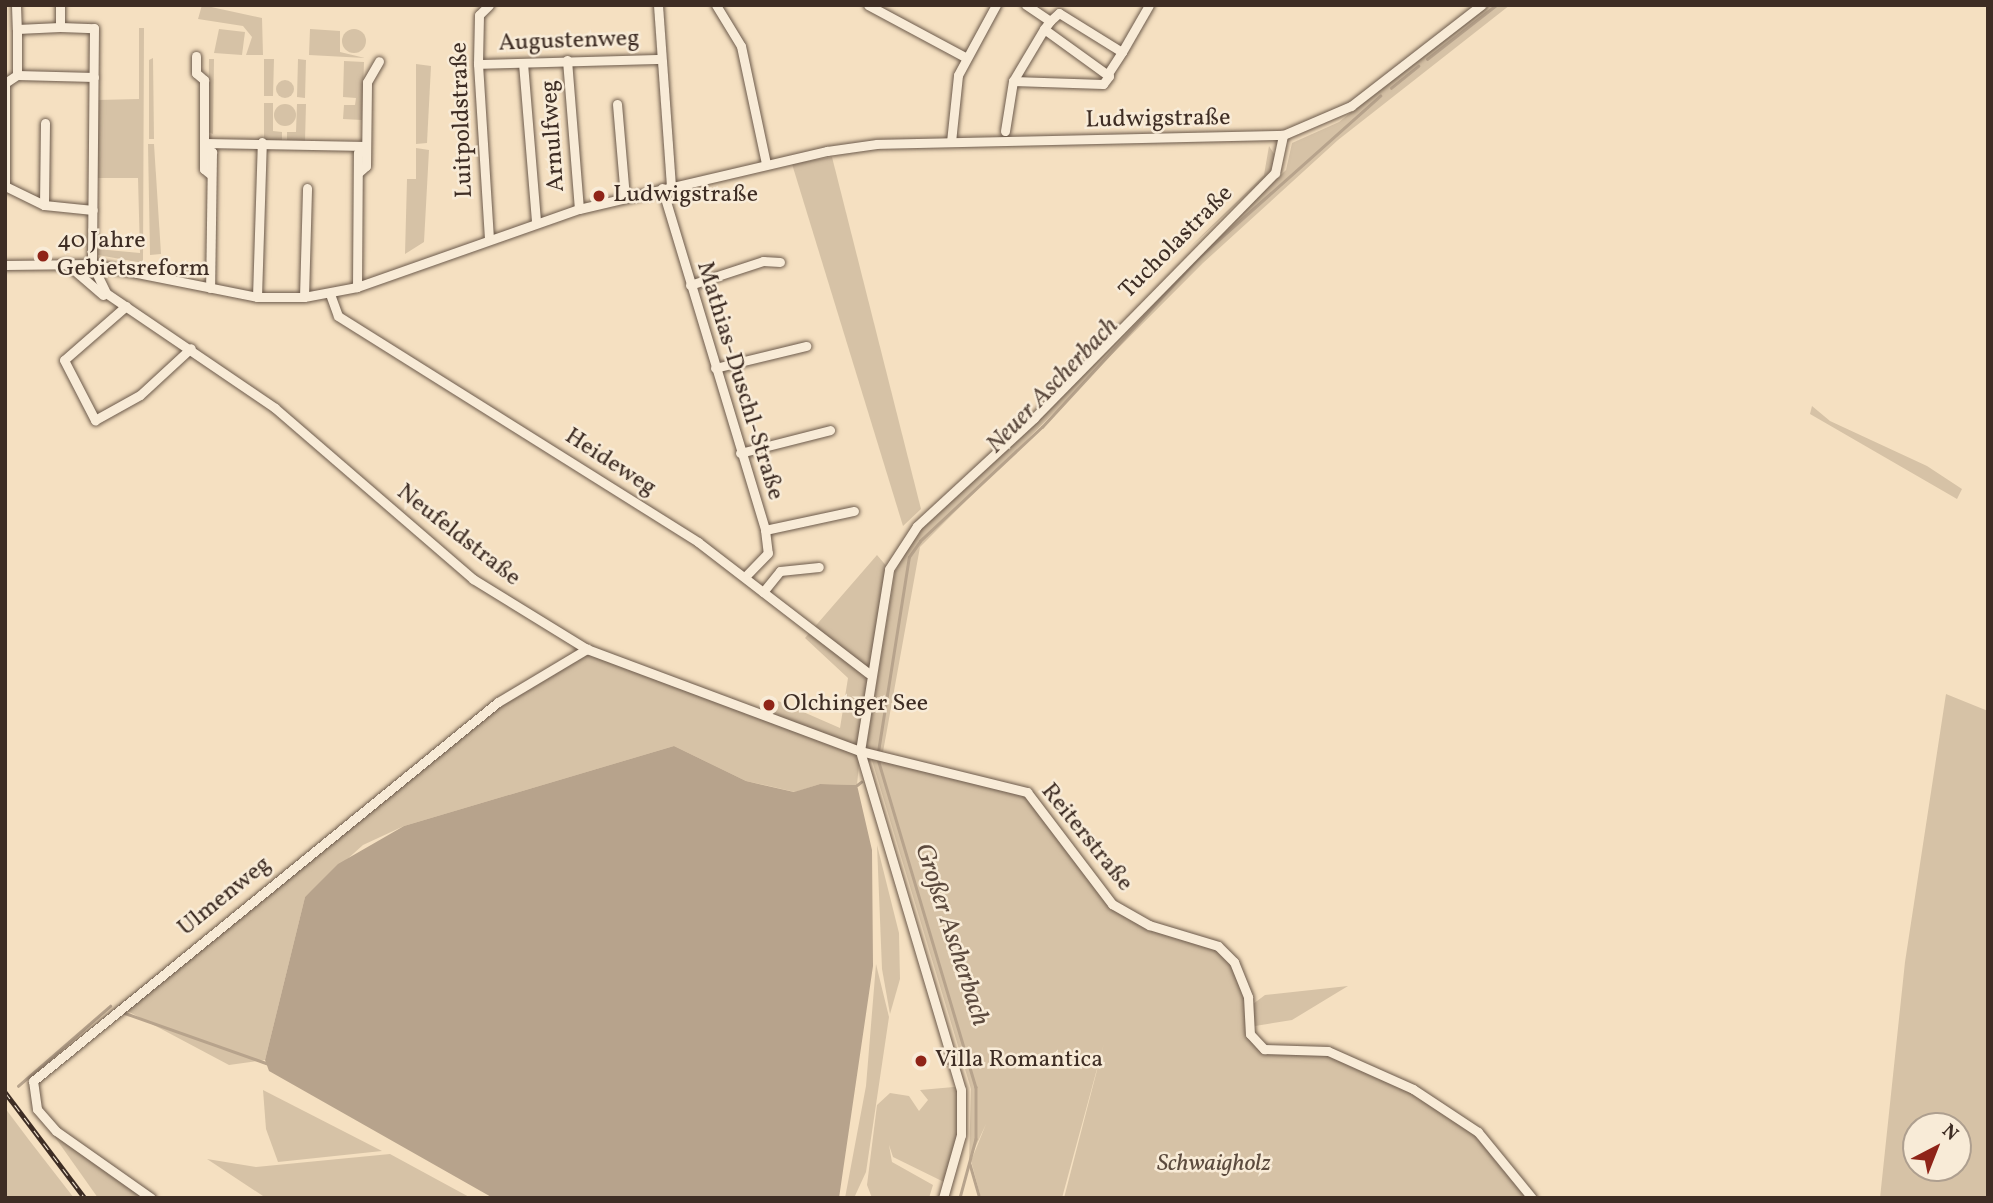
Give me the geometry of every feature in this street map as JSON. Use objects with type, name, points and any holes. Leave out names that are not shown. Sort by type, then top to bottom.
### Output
[{"type":"street","points":[[16,5],[17,75]]},
{"type":"street","points":[[60,5],[60,27]]},
{"type":"street","name":"Luitpoldstraße","points":[[489,5],[480,15],[478,64],[489,237]]},
{"type":"street","name":"Mathias-Duschl-Straße","points":[[658,5],[667,187],[690,285],[765,530],[768,553],[745,577]]},
{"type":"street","points":[[716,5],[741,46],[766,164]]},
{"type":"street","points":[[868,5],[965,57]]},
{"type":"street","points":[[951,142],[953,96],[965,57],[996,5]]},
{"type":"street","points":[[1026,5],[1047,25],[1109,72]]},
{"type":"street","points":[[1013,81],[1103,84],[1149,5]]},
{"type":"street","points":[[1283,135],[1351,106],[1481,5]]},
{"type":"street","points":[[1005,131],[1013,81],[1047,25],[1061,9],[1122,52]]},
{"type":"street","points":[[17,29],[94,28],[92,264]]},
{"type":"street","points":[[196,55],[204,80],[204,169],[210,174],[210,288]]},
{"type":"street","name":"Augustenweg","points":[[478,64],[661,58]]},
{"type":"street","name":"Arnulfweg","points":[[568,60],[579,209]]},
{"type":"street","points":[[366,147],[367,82],[379,61]]},
{"type":"street","points":[[523,62],[537,222]]},
{"type":"street","points":[[93,210],[44,205],[5,186],[5,83],[17,75],[94,77]]},
{"type":"street","points":[[617,104],[625,197]]},
{"type":"street","points":[[44,205],[45,123]]},
{"type":"street","name":"Ludwigstraße","points":[[5,265],[92,264],[257,296],[304,297],[357,287],[489,237],[579,209],[766,164],[877,144],[1283,135]]},
{"type":"street","name":"Tucholastraße","points":[[860,751],[868,673],[889,569],[908,537],[1270,178],[1280,167],[1283,135]]},
{"type":"street","points":[[205,145],[262,142],[366,147]]},
{"type":"street","points":[[257,296],[262,142]]},
{"type":"street","points":[[357,287],[358,153],[366,147]]},
{"type":"street","points":[[304,297],[307,188]]},
{"type":"street","points":[[690,285],[763,261],[780,262]]},
{"type":"street","points":[[66,263],[92,289],[111,298]]},
{"type":"street","name":"Neufeldstraße","points":[[92,264],[94,280],[111,298],[191,348],[275,408],[473,579],[587,649],[860,751]]},
{"type":"street","name":"Heideweg","points":[[330,294],[338,316],[745,577],[868,673]]},
{"type":"street","points":[[125,306],[64,360],[94,420],[140,395],[191,348]]},
{"type":"street","points":[[715,368],[806,346]]},
{"type":"street","points":[[740,453],[830,430]]},
{"type":"street","points":[[765,530],[854,511]]},
{"type":"street","points":[[763,592],[780,571],[820,567]]},
{"type":"street","name":"Ulmenweg","points":[[151,1198],[55,1131],[37,1109],[33,1081],[498,702],[587,649]]},
{"type":"street","points":[[860,751],[961,1090],[961,1135],[943,1198]]},
{"type":"street","name":"Reiterstraße","points":[[860,751],[1027,792],[1112,904],[1149,925],[1218,946],[1234,962],[1248,997],[1250,1034],[1264,1049],[1328,1052],[1413,1089],[1478,1132],[1532,1198]]},
{"type":"green space","points":[[202,5],[262,18],[263,55],[246,55],[252,37],[243,26],[198,19]]},
{"type":"green space","points":[[1486,5],[1510,5],[1338,140],[1203,263],[920,547],[883,752],[866,748],[895,572],[912,536],[1286,170],[1292,143],[1339,122]]},
{"type":"green space","points":[[139,28],[144,28],[143,263],[98,255],[97,249],[140,253],[138,178],[97,178],[97,100],[139,99]]},
{"type":"green space","points":[[219,29],[245,32],[242,55],[214,53]]},
{"type":"green space","points":[[310,29],[340,31],[340,52],[365,58],[309,55]]},
{"type":"green space","points":[[354,29],[362,33],[366,41],[362,49],[354,53],[346,49],[342,41],[346,33]]},
{"type":"green space","points":[[153,58],[154,139],[149,139],[149,60]]},
{"type":"green space","points":[[209,59],[214,59],[213,134],[208,132]]},
{"type":"green space","points":[[264,59],[274,59],[273,96],[264,96]]},
{"type":"green space","points":[[298,59],[306,60],[305,98],[297,97]]},
{"type":"green space","points":[[344,61],[364,62],[362,120],[343,119],[344,105],[355,105],[356,98],[343,97]]},
{"type":"green space","points":[[416,64],[431,66],[427,143],[416,144]]},
{"type":"green space","points":[[285,80],[291,83],[294,89],[291,95],[285,98],[279,95],[276,89],[279,83]]},
{"type":"green space","points":[[264,103],[273,103],[273,131],[282,132],[282,140],[264,140]]},
{"type":"green space","points":[[285,104],[293,107],[296,115],[293,123],[285,126],[277,123],[274,115],[277,107]]},
{"type":"green space","points":[[297,104],[306,104],[305,141],[287,140],[287,132],[296,132]]},
{"type":"green space","points":[[148,144],[154,144],[161,254],[150,255]]},
{"type":"green space","points":[[1269,146],[1276,157],[1269,174],[1186,251],[1264,175]]},
{"type":"green space","points":[[416,148],[429,150],[424,242],[405,254],[407,179],[416,179]]},
{"type":"green space","points":[[832,157],[921,509],[903,526],[792,164]]},
{"type":"green space","points":[[187,261],[191,269],[204,270],[206,261],[205,277],[168,269],[187,269]]},
{"type":"green space","points":[[1812,406],[1830,421],[1927,466],[1962,489],[1957,499],[1810,414]]},
{"type":"green space","points":[[877,555],[889,569],[868,673],[857,785],[820,784],[795,792],[746,781],[674,746],[404,826],[363,845],[305,897],[265,1060],[229,1065],[118,1006],[498,702],[587,649],[757,711],[769,697],[840,728],[848,678],[805,638]]},
{"type":"green space","points":[[1946,694],[1988,711],[1988,1198],[1880,1198],[1905,962]]},
{"type":"green space","name":"Schwaigholz","points":[[871,757],[1027,792],[1097,887],[1129,917],[1218,949],[1232,960],[1249,1007],[1265,995],[1348,986],[1292,1020],[1249,1027],[1264,1049],[1328,1052],[1413,1089],[1478,1132],[1532,1198],[1064,1198],[1104,1043],[1062,1198],[981,1198],[971,1161],[986,1124],[969,1161],[971,1089]]},
{"type":"green space","points":[[877,845],[899,933],[900,979],[890,1014],[882,969]]},
{"type":"green space","points":[[876,964],[889,1017],[866,1172],[854,1198],[845,1198],[866,1086]]},
{"type":"green space","points":[[954,1087],[961,1090],[961,1135],[948,1184],[893,1157],[889,1145],[892,1162],[933,1185],[929,1198],[872,1198],[867,1185],[877,1105],[890,1093],[909,1096],[919,1111],[928,1100],[920,1090]]},
{"type":"green space","points":[[263,1090],[382,1151],[278,1162],[266,1129]]},
{"type":"green space","points":[[5,1108],[29,1140],[74,1198],[5,1198]]},
{"type":"green space","points":[[52,1133],[145,1198],[98,1198]]},
{"type":"green space","points":[[390,1154],[471,1198],[266,1198],[207,1159],[256,1167]]},
{"type":"shaded area","name":"Olchinger See","points":[[674,746],[746,781],[794,792],[820,784],[857,785],[872,850],[873,966],[839,1198],[493,1198],[269,1071],[265,1060],[305,897],[338,864],[404,826]]},
{"type":"waterway","name":"Neuer Ascherbach","points":[[1427,59],[1496,5]]},
{"type":"waterway","name":"Neuer Ascherbach","points":[[1391,88],[1418,66]]},
{"type":"waterway","name":"Neuer Ascherbach","points":[[878,752],[909,557],[920,541],[1042,427],[1198,258],[1380,96]]},
{"type":"waterway","name":"Großer Ascherbach","points":[[878,759],[976,1087],[976,1139],[960,1198]]},
{"type":"waterway","points":[[857,785],[861,782]]},
{"type":"waterway","points":[[18,1086],[110,1006]]},
{"type":"waterway","points":[[122,1012],[266,1063]]},
{"type":"waterway","points":[[970,1164],[980,1198]]},
{"type":"railway","points":[[5,1092],[85,1198]]},
{"type":"place","name":"Ludwigstraße","points":[[599,196]]},
{"type":"place","name":"40 Jahre Gebietsreform","points":[[43,256]]},
{"type":"place","name":"Olchinger See","points":[[769,705]]},
{"type":"place","name":"Villa Romantica","points":[[921,1061]]}]
